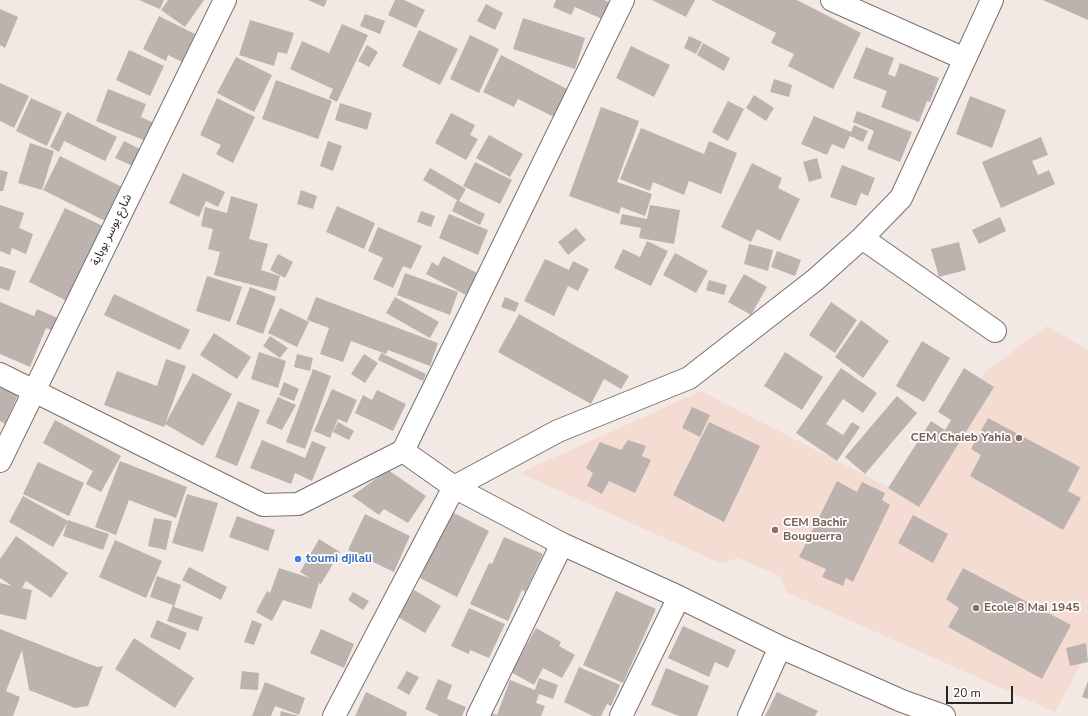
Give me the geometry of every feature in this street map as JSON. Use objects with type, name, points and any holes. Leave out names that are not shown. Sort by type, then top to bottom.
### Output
[{"type":"street","name":"شارع يوسر بوباية","points":[[0,461],[33,390],[225,0]]},
{"type":"street","points":[[0,374],[263,505],[298,504],[403,451],[622,0]]},
{"type":"street","points":[[832,0],[965,59]]},
{"type":"street","points":[[334,716],[454,487],[558,432],[689,378],[815,280],[862,238],[900,198],[992,0]]},
{"type":"street","points":[[862,238],[995,331]]},
{"type":"street","points":[[403,451],[454,487],[562,544],[679,597],[898,708],[944,716]]},
{"type":"street","points":[[478,716],[562,544]]},
{"type":"street","points":[[621,716],[679,597]]},
{"type":"street","points":[[749,716],[780,647]]},
{"type":"shaded area","points":[[1047,326],[1088,350],[1088,651],[1055,712],[786,592],[780,576],[738,558],[720,563],[520,473],[701,391],[917,502],[984,373]]},
{"type":"building","points":[[139,0],[164,0],[160,9]]},
{"type":"building","points":[[168,0],[204,0],[185,27],[161,10]]},
{"type":"building","points":[[308,0],[327,0],[324,7]]},
{"type":"building","points":[[395,0],[404,0],[425,10],[416,28],[388,15]]},
{"type":"building","points":[[556,0],[604,0],[609,2],[602,19],[575,7],[571,15],[553,7]]},
{"type":"building","points":[[652,0],[695,0],[686,17]]},
{"type":"building","points":[[711,0],[797,0],[861,33],[833,89],[788,66],[794,54],[771,43],[776,33]]},
{"type":"building","points":[[1043,0],[1088,0],[1088,20]]},
{"type":"building","points":[[486,4],[503,13],[495,30],[477,21]]},
{"type":"building","points":[[0,9],[18,17],[5,48],[0,45]]},
{"type":"building","points":[[365,14],[385,21],[380,34],[360,26]]},
{"type":"building","points":[[159,16],[195,34],[182,62],[168,55],[166,61],[143,49]]},
{"type":"building","points":[[523,18],[585,38],[575,69],[513,49]]},
{"type":"building","points":[[250,20],[294,33],[287,54],[278,52],[274,66],[239,55]]},
{"type":"building","points":[[342,24],[368,35],[337,102],[329,98],[333,89],[290,69],[302,41],[329,53]]},
{"type":"building","points":[[419,30],[458,49],[440,85],[402,66]]},
{"type":"building","points":[[470,35],[499,49],[479,93],[450,79]]},
{"type":"building","points":[[689,36],[702,42],[696,54],[684,48]]},
{"type":"building","points":[[703,43],[730,58],[724,71],[697,55]]},
{"type":"building","points":[[367,45],[378,52],[369,67],[358,61]]},
{"type":"building","points":[[631,46],[670,65],[654,97],[616,78]]},
{"type":"building","points":[[866,47],[894,58],[888,74],[895,77],[900,63],[939,78],[930,102],[927,101],[919,122],[881,107],[887,91],[853,78]]},
{"type":"building","points":[[129,50],[164,66],[150,96],[116,80]]},
{"type":"building","points":[[501,55],[569,90],[556,118],[518,99],[514,107],[483,92]]},
{"type":"building","points":[[236,57],[272,75],[254,112],[217,93]]},
{"type":"building","points":[[774,79],[792,85],[789,97],[770,92]]},
{"type":"building","points":[[276,80],[332,101],[318,139],[262,119]]},
{"type":"building","points":[[0,83],[29,96],[14,128],[0,121]]},
{"type":"building","points":[[108,89],[146,104],[141,117],[154,123],[146,141],[96,121]]},
{"type":"building","points":[[754,95],[774,108],[766,121],[746,108]]},
{"type":"building","points":[[970,96],[1006,110],[992,148],[956,134]]},
{"type":"building","points":[[31,98],[62,112],[47,146],[16,131]]},
{"type":"building","points":[[217,98],[255,117],[233,163],[216,154],[221,145],[200,135]]},
{"type":"building","points":[[728,101],[744,109],[728,141],[712,132]]},
{"type":"building","points":[[340,103],[372,113],[367,130],[335,120]]},
{"type":"building","points":[[601,107],[639,121],[617,182],[652,194],[645,216],[621,207],[619,214],[569,196]]},
{"type":"building","points":[[857,111],[912,132],[900,162],[867,149],[874,131],[853,122]]},
{"type":"building","points":[[67,112],[117,137],[105,161],[64,141],[59,152],[50,147]]},
{"type":"building","points":[[451,113],[475,125],[470,135],[478,139],[466,160],[435,143]]},
{"type":"building","points":[[814,116],[851,132],[854,125],[868,131],[863,142],[850,136],[844,149],[832,144],[827,155],[801,144]]},
{"type":"building","points":[[641,128],[704,154],[709,141],[737,153],[721,194],[689,181],[684,195],[653,182],[650,191],[620,179]]},
{"type":"building","points":[[489,135],[523,154],[510,177],[476,158]]},
{"type":"building","points":[[1041,137],[1048,155],[1032,161],[1038,175],[1049,170],[1055,184],[1001,208],[982,162]]},
{"type":"building","points":[[124,141],[142,150],[135,167],[115,158]]},
{"type":"building","points":[[328,141],[342,146],[333,171],[320,166]]},
{"type":"building","points":[[30,143],[54,151],[42,190],[18,183]]},
{"type":"building","points":[[60,156],[124,188],[107,222],[43,190]]},
{"type":"building","points":[[817,158],[822,178],[809,182],[803,162]]},
{"type":"building","points":[[475,162],[512,180],[500,204],[463,186]]},
{"type":"building","points":[[752,163],[782,178],[778,188],[800,199],[780,241],[757,229],[751,242],[721,227]]},
{"type":"building","points":[[842,165],[875,178],[868,196],[861,193],[856,206],[830,197]]},
{"type":"building","points":[[430,168],[466,189],[459,201],[485,214],[480,225],[452,211],[457,200],[423,180]]},
{"type":"building","points":[[0,170],[8,172],[3,191],[0,191]]},
{"type":"building","points":[[183,173],[225,192],[218,207],[206,201],[199,217],[169,203]]},
{"type":"building","points":[[301,190],[317,196],[313,209],[297,204]]},
{"type":"building","points":[[231,196],[258,204],[249,239],[268,244],[261,270],[280,276],[276,291],[214,275],[220,252],[208,249],[213,229],[201,226],[205,207],[227,213]]},
{"type":"building","points":[[0,205],[24,213],[19,228],[33,234],[26,254],[12,248],[10,255],[0,251]]},
{"type":"building","points":[[650,205],[680,210],[674,244],[639,238],[641,228],[620,224],[622,214],[647,219]]},
{"type":"building","points":[[337,206],[375,223],[364,249],[326,232]]},
{"type":"building","points":[[65,208],[105,227],[69,302],[29,282]]},
{"type":"building","points":[[421,211],[435,216],[431,227],[417,222]]},
{"type":"building","points":[[449,214],[488,230],[478,255],[439,238]]},
{"type":"building","points":[[1000,217],[1006,231],[979,244],[972,230]]},
{"type":"building","points":[[378,227],[422,246],[411,269],[403,266],[393,288],[373,279],[383,258],[368,251]]},
{"type":"building","points":[[576,228],[586,240],[568,255],[558,242]]},
{"type":"building","points":[[647,241],[668,251],[651,286],[614,268],[623,249],[640,257]]},
{"type":"building","points":[[959,242],[966,270],[939,277],[931,249]]},
{"type":"building","points":[[749,244],[773,250],[768,271],[744,264]]},
{"type":"building","points":[[777,251],[801,260],[795,276],[771,267]]},
{"type":"building","points":[[675,253],[708,271],[696,293],[663,275]]},
{"type":"building","points":[[278,254],[293,262],[285,278],[270,270]]},
{"type":"building","points":[[443,256],[477,273],[466,295],[426,274],[432,262],[438,266]]},
{"type":"building","points":[[545,259],[569,270],[573,261],[589,269],[578,291],[568,286],[554,316],[524,301]]},
{"type":"building","points":[[0,266],[16,271],[9,291],[0,288]]},
{"type":"building","points":[[405,273],[458,292],[450,315],[397,295]]},
{"type":"building","points":[[744,274],[767,287],[751,315],[728,302]]},
{"type":"building","points":[[207,276],[242,287],[230,322],[196,311]]},
{"type":"building","points":[[709,280],[727,285],[724,295],[706,290]]},
{"type":"building","points":[[250,287],[276,297],[263,334],[236,324]]},
{"type":"building","points":[[114,294],[190,330],[180,350],[104,315]]},
{"type":"building","points":[[316,297],[438,343],[430,366],[388,350],[386,354],[351,341],[343,362],[320,354],[329,328],[307,320]]},
{"type":"building","points":[[395,297],[439,322],[430,338],[386,313]]},
{"type":"building","points":[[505,297],[519,303],[515,312],[501,307]]},
{"type":"building","points":[[0,302],[34,316],[37,309],[60,319],[55,332],[46,328],[30,367],[0,354]]},
{"type":"building","points":[[831,302],[857,320],[835,353],[809,335]]},
{"type":"building","points":[[280,308],[309,322],[297,347],[268,333]]},
{"type":"building","points":[[519,314],[629,376],[621,389],[604,379],[591,404],[498,352]]},
{"type":"building","points":[[861,320],[889,341],[863,378],[835,357]]},
{"type":"building","points":[[214,333],[251,357],[237,379],[200,355]]},
{"type":"building","points":[[270,336],[288,348],[280,358],[263,346]]},
{"type":"building","points":[[922,341],[950,358],[924,402],[896,386]]},
{"type":"building","points":[[259,352],[286,361],[278,388],[251,379]]},
{"type":"building","points":[[785,352],[823,377],[802,410],[764,386]]},
{"type":"building","points":[[381,353],[426,374],[423,381],[378,360]]},
{"type":"building","points":[[297,354],[313,358],[310,371],[294,367]]},
{"type":"building","points":[[364,354],[378,363],[365,383],[351,374]]},
{"type":"building","points":[[166,359],[186,366],[164,427],[104,405],[117,371],[157,386]]},
{"type":"building","points":[[841,368],[877,393],[863,413],[843,399],[826,424],[843,435],[852,422],[860,427],[837,461],[796,433]]},
{"type":"building","points":[[964,368],[994,387],[919,507],[888,488],[931,421],[945,430],[951,420],[938,412]]},
{"type":"building","points":[[313,369],[331,376],[305,449],[286,442]]},
{"type":"building","points":[[193,373],[232,394],[203,446],[165,424]]},
{"type":"building","points":[[284,382],[299,389],[294,401],[279,395]]},
{"type":"building","points":[[0,386],[18,395],[5,424],[0,421]]},
{"type":"building","points":[[332,389],[357,400],[347,423],[338,419],[330,438],[314,431]]},
{"type":"building","points":[[377,390],[406,404],[393,431],[355,413],[363,395],[372,400]]},
{"type":"building","points":[[897,396],[917,413],[865,474],[845,457]]},
{"type":"building","points":[[278,397],[296,405],[282,430],[266,423]]},
{"type":"building","points":[[238,401],[260,410],[237,466],[215,457]]},
{"type":"building","points":[[692,407],[710,415],[700,437],[682,428]]},
{"type":"building","points":[[988,418],[1080,467],[1068,491],[1081,498],[1063,530],[970,476],[981,455],[971,449]]},
{"type":"building","points":[[55,420],[121,456],[101,492],[86,484],[93,471],[43,443]]},
{"type":"building","points":[[338,422],[354,431],[349,440],[333,432]]},
{"type":"building","points":[[709,422],[760,446],[724,522],[673,495]]},
{"type":"building","points":[[262,440],[305,458],[312,441],[326,447],[312,481],[295,473],[291,484],[250,468]]},
{"type":"building","points":[[628,440],[646,446],[642,456],[651,460],[635,493],[609,481],[602,494],[587,486],[593,473],[586,468],[600,442],[621,450]]},
{"type":"building","points":[[120,461],[187,487],[176,518],[129,500],[116,535],[95,527]]},
{"type":"building","points":[[38,462],[84,483],[69,516],[23,494]]},
{"type":"building","points":[[388,470],[426,496],[408,523],[384,509],[379,515],[352,496]]},
{"type":"building","points":[[837,481],[857,492],[862,482],[885,493],[882,500],[890,505],[853,582],[846,578],[843,586],[822,577],[826,569],[799,557]]},
{"type":"building","points":[[187,494],[218,503],[203,552],[172,543]]},
{"type":"building","points":[[23,496],[68,521],[53,547],[9,522]]},
{"type":"building","points":[[452,512],[489,531],[457,597],[420,578]]},
{"type":"building","points":[[365,514],[410,536],[394,572],[348,550]]},
{"type":"building","points":[[913,515],[948,534],[933,563],[898,543]]},
{"type":"building","points":[[237,516],[275,530],[268,551],[229,537]]},
{"type":"building","points":[[154,518],[172,521],[166,550],[148,546]]},
{"type":"building","points":[[68,520],[109,534],[103,550],[63,536]]},
{"type":"building","points":[[16,536],[68,573],[51,598],[26,581],[22,588],[32,590],[26,620],[0,614],[0,583],[12,586],[0,578],[0,559]]},
{"type":"building","points":[[504,537],[543,554],[525,592],[522,590],[508,621],[470,604],[489,563],[492,564]]},
{"type":"building","points":[[319,539],[340,552],[321,584],[319,583],[311,609],[283,600],[272,621],[256,612],[267,591],[270,593],[279,568],[310,578],[300,572]]},
{"type":"building","points":[[115,540],[162,561],[146,598],[99,577]]},
{"type":"building","points":[[189,567],[227,587],[221,600],[182,580]]},
{"type":"building","points":[[963,568],[1071,625],[1042,679],[948,627],[959,608],[946,599]]},
{"type":"building","points":[[157,576],[181,585],[174,607],[203,617],[198,631],[167,621],[173,605],[150,597]]},
{"type":"building","points":[[414,590],[441,606],[425,633],[398,617]]},
{"type":"building","points":[[616,591],[656,609],[623,683],[583,665]]},
{"type":"building","points":[[353,592],[369,601],[363,610],[348,600]]},
{"type":"building","points":[[469,608],[505,624],[489,658],[470,650],[469,654],[451,646]]},
{"type":"building","points":[[157,620],[187,633],[180,650],[150,637]]},
{"type":"building","points":[[252,620],[262,624],[254,645],[244,642]]},
{"type":"building","points":[[683,626],[736,650],[728,668],[715,662],[709,677],[668,658]]},
{"type":"building","points":[[536,628],[561,642],[559,646],[575,655],[562,678],[543,668],[534,685],[511,672]]},
{"type":"building","points":[[0,629],[97,667],[103,666],[88,706],[75,708],[29,690],[22,650],[6,691],[20,697],[13,716],[0,716]]},
{"type":"building","points":[[321,629],[354,644],[344,668],[310,653]]},
{"type":"building","points":[[134,638],[194,678],[175,708],[115,669]]},
{"type":"building","points":[[1086,643],[1088,662],[1070,666],[1066,648]]},
{"type":"building","points":[[579,667],[620,685],[611,706],[607,704],[601,716],[593,716],[564,702]]},
{"type":"building","points":[[666,668],[709,686],[697,716],[679,716],[651,705]]},
{"type":"building","points":[[242,671],[259,673],[258,690],[240,689]]},
{"type":"building","points":[[407,671],[419,677],[409,695],[397,688]]},
{"type":"building","points":[[539,678],[558,685],[553,699],[539,694],[536,703],[545,706],[541,716],[490,716],[491,713],[497,715],[510,680],[535,690]]},
{"type":"building","points":[[438,679],[452,685],[447,699],[466,707],[462,716],[438,716],[425,709]]},
{"type":"building","points":[[1088,681],[1088,699],[1082,697]]},
{"type":"building","points":[[265,682],[305,698],[299,715],[275,706],[271,716],[252,716]]},
{"type":"building","points":[[366,692],[407,712],[406,716],[355,716]]},
{"type":"building","points":[[777,692],[818,711],[815,716],[765,716]]},
{"type":"building","points":[[281,711],[299,716],[280,716]]},
{"type":"place","name":"CEM Chaieb Yahia","points":[[1019,438]]},
{"type":"place","name":"CEM Bachir Bouguerra","points":[[775,530]]},
{"type":"place","name":"toumi djilali","points":[[298,559]]},
{"type":"place","name":"Ecole 8 Mai 1945","points":[[976,608]]}]
